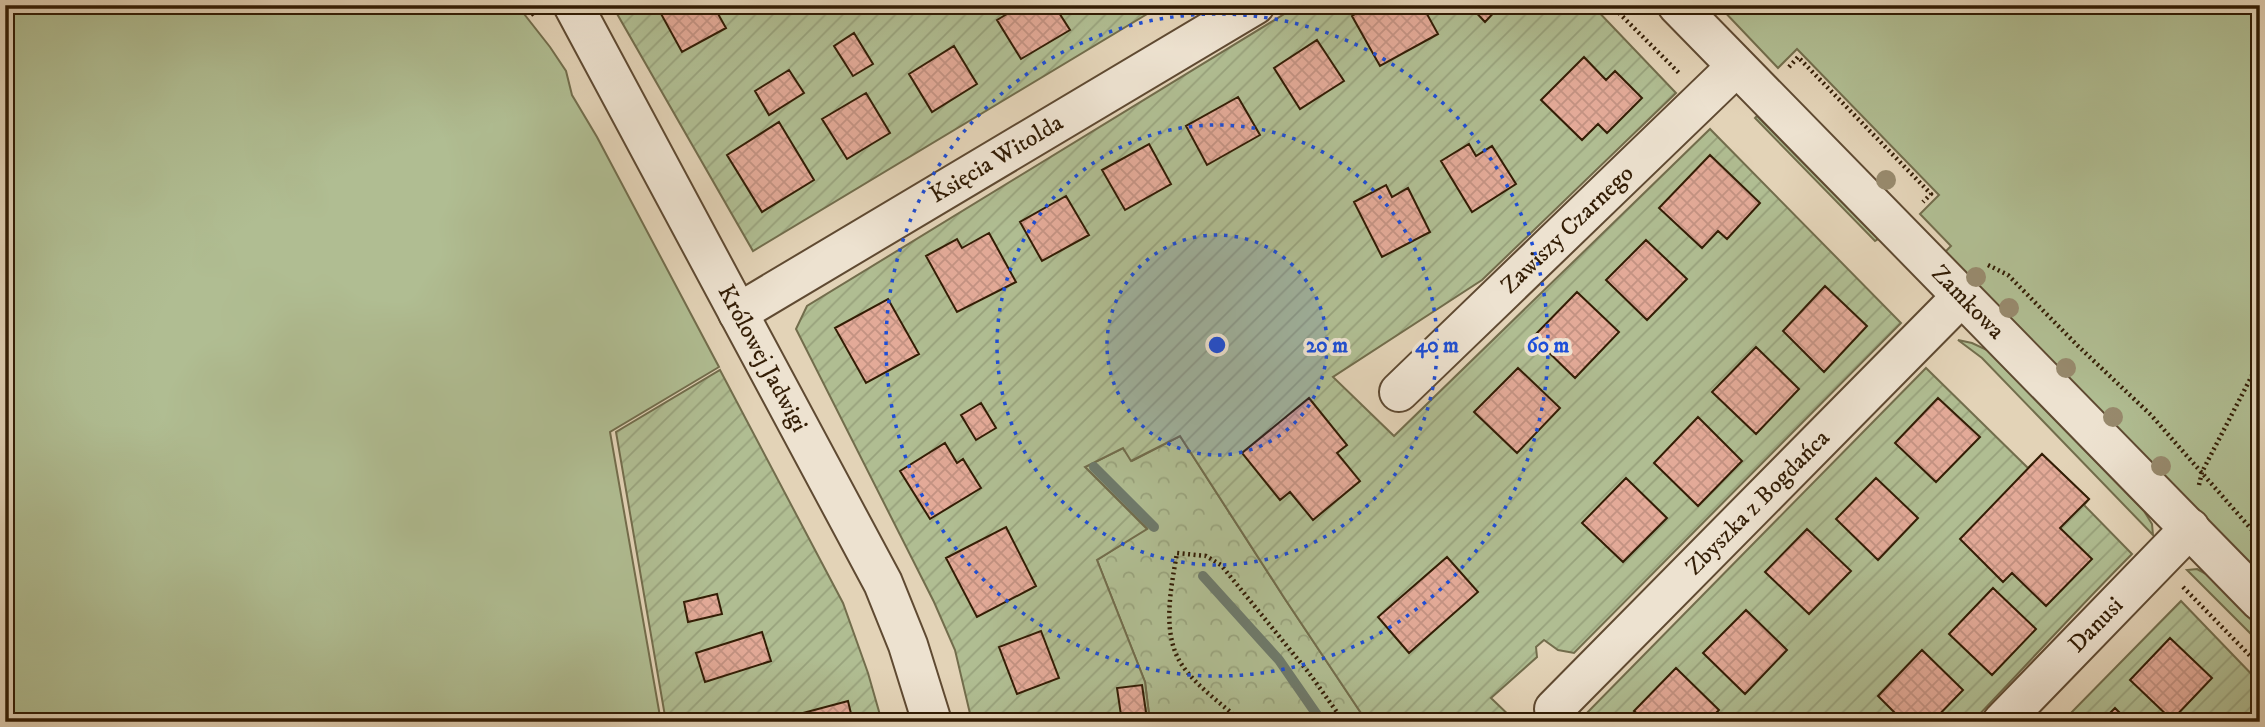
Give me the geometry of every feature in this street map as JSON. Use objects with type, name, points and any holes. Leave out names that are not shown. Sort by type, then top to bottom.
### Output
[{"type":"street","name":"Księcia Witolda","points":[[738,313],[1255,5]]},
{"type":"street","name":"Zamkowa","points":[[1677,5],[2260,601]]},
{"type":"street","name":"Królowej Jadwigi","points":[[574,6],[883,583],[908,645],[932,722]]},
{"type":"street","name":"Zawiszy Czarnego","points":[[1399,392],[1736,67]]},
{"type":"street","name":"Zbyszka z Bogdańca","points":[[1554,709],[1961,297]]},
{"type":"street","name":"Danusi","points":[[2002,722],[2190,528]]},
{"type":"path","points":[[1986,264],[2008,275],[2151,415],[2260,539]]},
{"type":"path","points":[[2190,528],[2202,472],[2260,360]]},
{"type":"path","points":[[1242,722],[1182,665],[1173,645],[1169,623],[1177,553],[1206,556],[1221,565],[1309,673],[1344,722]]},
{"type":"path","points":[[2178,581],[2260,666]]},
{"type":"green space","points":[[5,5],[517,5],[566,71],[572,95],[719,367],[610,432],[661,722],[5,722]]},
{"type":"green space","points":[[627,5],[1162,5],[753,251],[616,12]]},
{"type":"green space","points":[[1299,5],[1592,5],[1676,93],[1482,280],[1333,377],[1394,436],[1710,129],[1901,323],[1574,653],[1558,650],[1544,640],[1536,647],[1537,657],[1491,698],[1516,722],[1367,722],[1180,436],[1131,461],[1123,448],[1085,467],[1147,529],[1097,560],[1145,682],[1150,722],[972,722],[955,650],[934,602],[796,329],[807,306]]},
{"type":"green space","points":[[1718,5],[2260,5],[2260,575],[1945,252],[1951,246],[1920,214],[1939,195],[1797,49],[1778,68]]},
{"type":"green space","points":[[1757,116],[1878,239],[1875,241],[1755,118]]},
{"type":"green space","points":[[1958,340],[1987,350],[2144,511],[2152,524],[2153,535],[1982,358]]},
{"type":"green space","points":[[1926,368],[2028,468],[2042,454],[2089,499],[2084,505],[2132,554],[1972,722],[1578,722]]},
{"type":"green space","points":[[720,370],[843,603],[882,722],[666,722],[616,432]]},
{"type":"green space","points":[[1180,436],[1367,722],[1150,722],[1145,682],[1097,560],[1147,528],[1085,467],[1123,448],[1132,461]]},
{"type":"green space","points":[[2197,569],[2208,575],[2260,629],[2260,643],[2187,570]]},
{"type":"green space","points":[[2181,601],[2260,683],[2260,722],[2062,722]]},
{"type":"building","points":[[673,5],[713,5],[726,28],[682,52],[660,12]]},
{"type":"building","points":[[1022,5],[1054,5],[1070,30],[1021,59],[997,20]]},
{"type":"building","points":[[1371,5],[1422,5],[1438,34],[1380,66],[1352,16]]},
{"type":"building","points":[[1469,5],[1501,5],[1485,22]]},
{"type":"building","points":[[854,33],[873,64],[853,76],[834,46]]},
{"type":"building","points":[[1317,40],[1344,81],[1300,109],[1274,68]]},
{"type":"building","points":[[954,46],[977,84],[932,112],[909,74]]},
{"type":"building","points":[[1584,57],[1606,80],[1615,71],[1642,98],[1607,133],[1598,124],[1582,140],[1541,100]]},
{"type":"building","points":[[789,70],[804,93],[769,115],[755,91]]},
{"type":"building","points":[[866,93],[890,133],[847,159],[822,119]]},
{"type":"building","points":[[1238,97],[1260,135],[1207,165],[1186,126]]},
{"type":"building","points":[[779,122],[814,180],[762,212],[727,155]]},
{"type":"building","points":[[1149,144],[1171,184],[1125,210],[1102,170]]},
{"type":"building","points":[[1469,144],[1476,156],[1492,146],[1516,184],[1472,212],[1441,161]]},
{"type":"building","points":[[1710,155],[1760,203],[1727,239],[1718,231],[1702,248],[1659,208]]},
{"type":"building","points":[[1386,185],[1392,197],[1408,188],[1430,232],[1382,257],[1354,202]]},
{"type":"building","points":[[1066,196],[1089,235],[1042,261],[1020,222]]},
{"type":"building","points":[[989,233],[1016,282],[957,312],[926,256],[957,239],[962,248]]},
{"type":"building","points":[[1646,240],[1687,279],[1647,320],[1606,280]]},
{"type":"building","points":[[1825,286],[1867,326],[1824,372],[1783,331]]},
{"type":"building","points":[[1577,292],[1619,332],[1575,378],[1533,337]]},
{"type":"building","points":[[888,299],[919,354],[866,383],[835,328]]},
{"type":"building","points":[[1756,347],[1799,389],[1756,434],[1712,392]]},
{"type":"building","points":[[1518,368],[1560,408],[1517,453],[1474,412]]},
{"type":"building","points":[[1309,398],[1347,445],[1337,453],[1360,481],[1313,520],[1290,492],[1280,500],[1242,453]]},
{"type":"building","points":[[1938,398],[1980,437],[1936,482],[1895,443]]},
{"type":"building","points":[[981,403],[996,428],[976,440],[961,415]]},
{"type":"building","points":[[1698,417],[1742,461],[1698,506],[1654,463]]},
{"type":"building","points":[[945,443],[957,463],[963,459],[981,488],[930,519],[900,471]]},
{"type":"building","points":[[2042,454],[2089,499],[2060,528],[2092,559],[2046,606],[2012,573],[2003,582],[1960,539]]},
{"type":"building","points":[[1626,478],[1667,518],[1623,562],[1582,523]]},
{"type":"building","points":[[1876,478],[1918,518],[1878,560],[1836,519]]},
{"type":"building","points":[[1006,527],[1036,586],[977,617],[946,558]]},
{"type":"building","points":[[1807,529],[1851,571],[1809,614],[1765,572]]},
{"type":"building","points":[[1447,557],[1478,592],[1409,653],[1378,617]]},
{"type":"building","points":[[1993,588],[2036,629],[1992,675],[1949,634]]},
{"type":"building","points":[[717,594],[722,614],[688,622],[684,602]]},
{"type":"building","points":[[1746,610],[1787,650],[1745,694],[1703,653]]},
{"type":"building","points":[[1041,631],[1059,678],[1017,694],[999,647]]},
{"type":"building","points":[[762,632],[771,661],[705,682],[696,653]]},
{"type":"building","points":[[2170,638],[2212,678],[2172,720],[2130,680]]},
{"type":"building","points":[[1922,650],[1963,690],[1932,722],[1904,722],[1878,696]]},
{"type":"building","points":[[1676,668],[1719,710],[1707,722],[1645,722],[1634,711]]},
{"type":"building","points":[[1142,685],[1147,719],[1122,722],[1117,688]]},
{"type":"building","points":[[848,701],[853,722],[805,722],[803,713]]},
{"type":"building","points":[[2115,708],[2129,722],[2101,722]]},
{"type":"waterway","points":[[1094,467],[1154,527]]},
{"type":"waterway","points":[[1203,576],[1279,660],[1322,722]]}]
